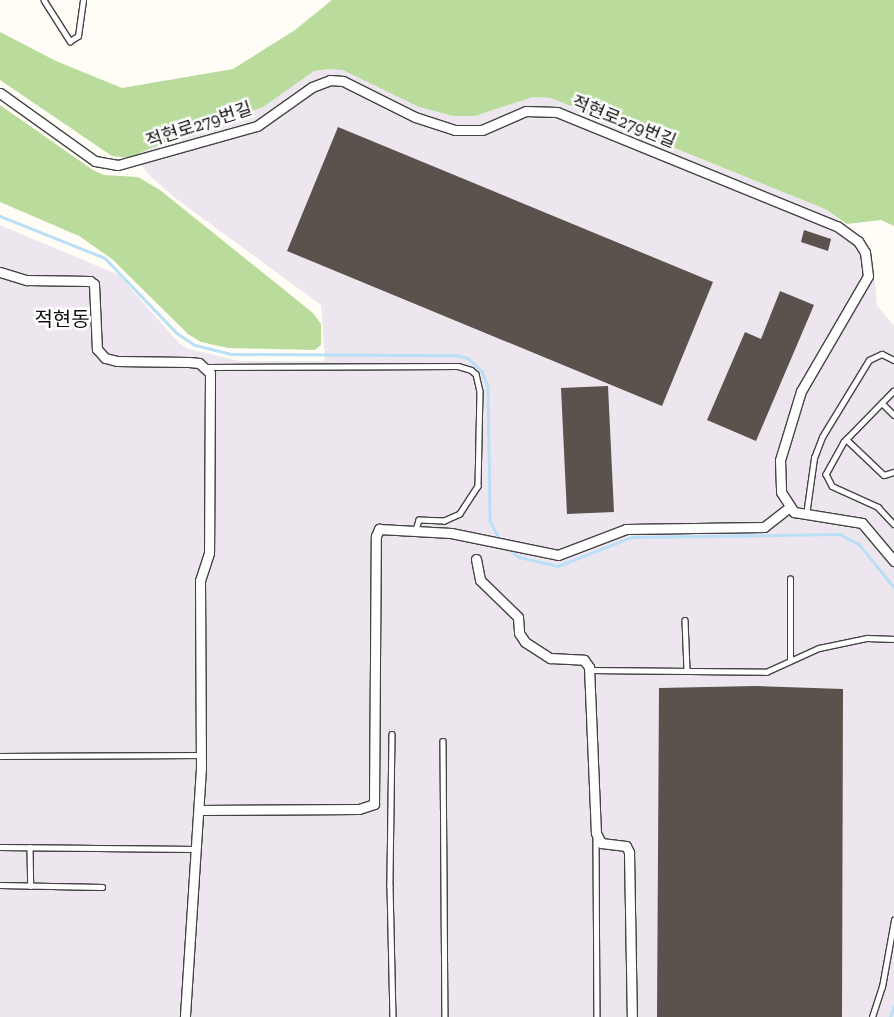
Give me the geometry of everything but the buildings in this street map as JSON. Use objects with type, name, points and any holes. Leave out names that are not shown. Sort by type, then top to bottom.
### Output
[{"type":"street","name":"적현로279번길","points":[[0,93],[95,161],[118,165],[257,126],[312,87],[330,80],[343,81],[415,117],[455,130],[482,130],[526,111],[557,112],[837,226],[858,241],[865,252],[868,276],[801,391],[780,460],[781,492],[790,507]]},
{"type":"street","points":[[0,272],[28,280],[90,280],[94,284],[97,349],[105,358],[190,362],[206,367],[210,378],[209,553],[200,576],[202,755],[184,1017]]},
{"type":"street","points":[[199,810],[359,809],[374,804],[376,530],[383,528],[429,531],[558,555],[618,531],[636,528],[756,528],[770,524],[790,507],[806,515],[850,519],[862,523],[894,561]]},
{"type":"street","points":[[476,559],[480,580],[518,617],[519,633],[525,642],[550,658],[584,660],[589,670],[596,833],[604,845],[629,848],[632,1017]]},
{"type":"lane","points":[[44,0],[70,41],[78,36],[83,0]]},
{"type":"lane","points":[[806,515],[814,458],[822,437],[869,360],[882,354],[894,360]]},
{"type":"lane","points":[[206,367],[458,366],[471,370],[476,374],[480,391],[478,486],[460,514],[444,521],[419,520],[416,530]]},
{"type":"lane","points":[[894,391],[846,439],[827,468],[828,481],[878,507],[894,524]]},
{"type":"lane","points":[[882,402],[894,415]]},
{"type":"lane","points":[[846,439],[881,473],[888,476],[894,472]]},
{"type":"lane","points":[[790,580],[790,661]]},
{"type":"lane","points":[[685,620],[687,670]]},
{"type":"lane","points":[[589,670],[766,672],[814,649],[860,639],[894,639]]},
{"type":"lane","points":[[392,734],[390,886],[393,1017]]},
{"type":"lane","points":[[443,741],[444,1017]]},
{"type":"lane","points":[[0,756],[202,755]]},
{"type":"lane","points":[[596,833],[597,1017]]},
{"type":"lane","points":[[0,847],[195,849]]},
{"type":"lane","points":[[30,847],[31,886]]},
{"type":"lane","points":[[0,886],[102,887]]},
{"type":"lane","points":[[872,1017],[882,987],[894,920]]},
{"type":"shaded area","points":[[343,69],[419,107],[453,116],[475,116],[533,97],[551,98],[825,209],[862,238],[873,260],[877,305],[894,326],[894,1017],[0,1017],[0,225],[119,275],[179,343],[189,349],[239,361],[325,361],[321,305],[175,198],[151,177],[137,159],[138,154],[146,150],[231,122],[314,71]]},
{"type":"green space","points":[[332,0],[894,0],[894,226],[881,220],[847,224],[825,209],[551,98],[533,97],[475,116],[453,116],[419,107],[343,70],[314,71],[263,107],[146,150],[138,154],[137,159],[112,156],[0,80],[0,32],[56,61],[122,88],[233,69],[295,30]]},
{"type":"green space","points":[[0,105],[93,170],[104,175],[138,177],[160,190],[313,313],[321,324],[321,345],[315,350],[228,348],[201,342],[188,334],[112,259],[79,236],[0,202]]},
{"type":"waterway","points":[[0,216],[105,258],[177,333],[195,345],[231,354],[456,355],[468,358],[482,371],[488,387],[490,521],[500,540]]},
{"type":"waterway","points":[[505,546],[519,557],[558,566],[632,537],[840,534],[859,544],[894,587]]},
{"type":"waterway","points":[[890,1017],[894,1006]]},
{"type":"district","name":"적현동","points":[[62,319]]}]
